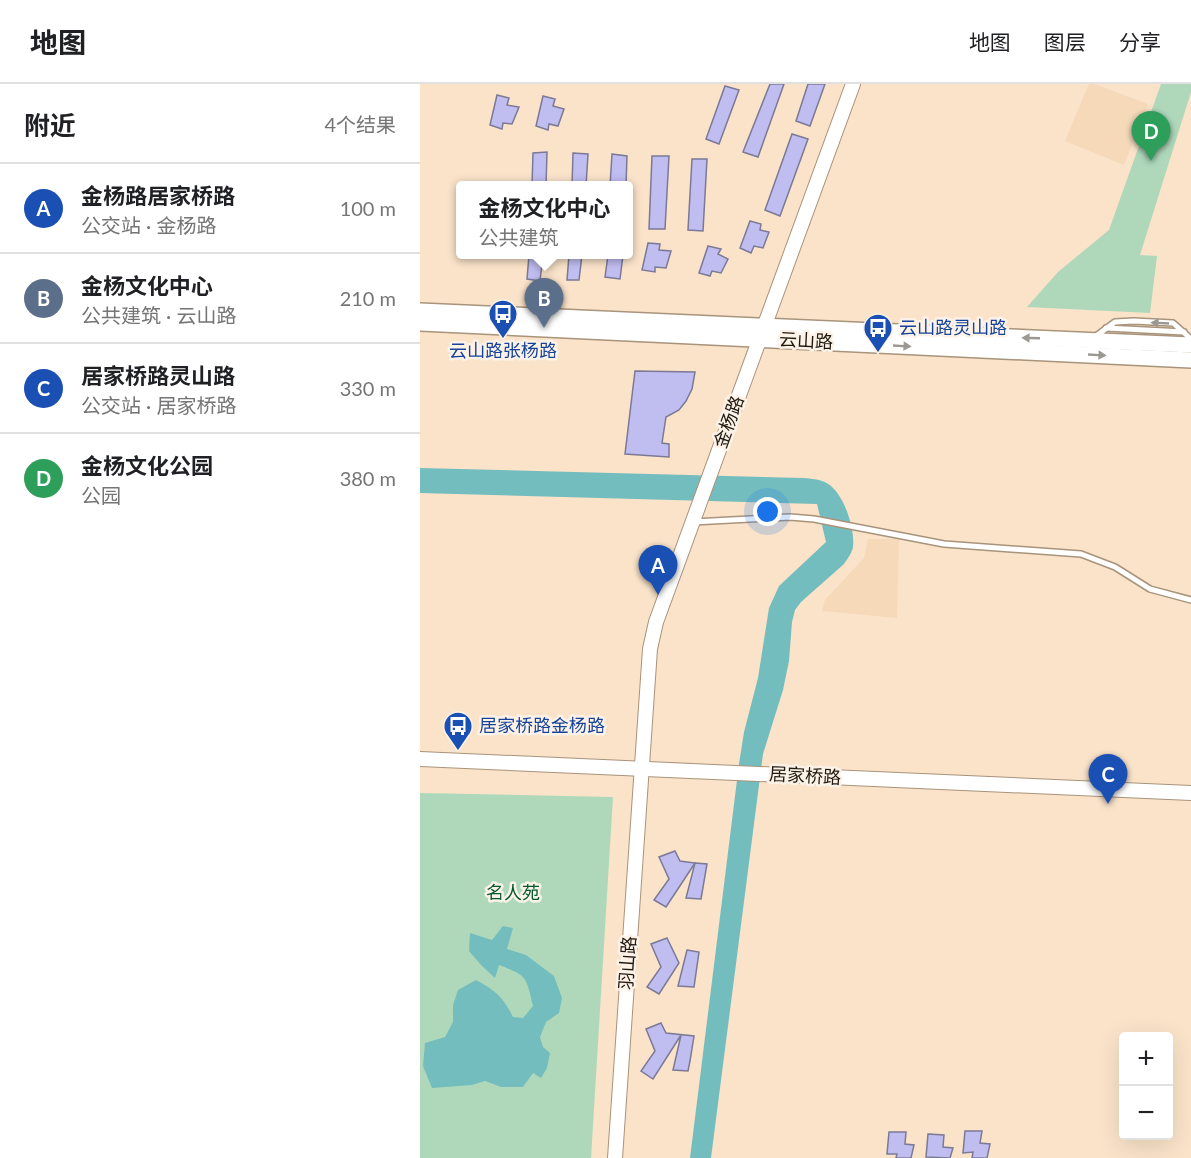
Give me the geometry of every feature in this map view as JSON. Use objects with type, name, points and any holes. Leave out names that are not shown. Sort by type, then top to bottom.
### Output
[{"type":"main road","name":"云山路","points":[[420,311],[1191,360]]},
{"type":"main road","name":"云山路","points":[[420,323],[1090,341],[1187,339]]},
{"type":"street","name":"金杨路","points":[[641,769],[650,648],[657,622],[853,84]]},
{"type":"street","name":"居家桥路","points":[[420,759],[1191,793]]},
{"type":"street","name":"羽山路","points":[[615,1158],[641,769]]},
{"type":"lane","points":[[1090,341],[1106,328],[1191,339]]},
{"type":"lane","points":[[695,516],[814,519],[944,544],[1081,554],[1115,567],[1150,589],[1191,600]]},
{"type":"shaded area","points":[[1089,84],[1148,104],[1124,165],[1065,141]]},
{"type":"shaded area","points":[[868,539],[899,539],[897,618],[822,611],[825,600],[864,558]]},
{"type":"green space","points":[[1161,84],[1191,84],[1191,92],[1140,255],[1157,256],[1150,313],[1027,307],[1058,272],[1109,230]]},
{"type":"green space","name":"名人苑","points":[[420,793],[613,797],[591,1158],[420,1158]]},
{"type":"water","points":[[420,468],[804,478],[828,484],[836,491],[845,506],[853,540],[850,556],[795,610],[783,690],[763,754],[711,1158],[690,1158],[744,732],[758,678],[769,608],[779,586],[826,542],[817,504],[420,493]]},
{"type":"water","points":[[503,926],[513,928],[507,949],[526,955],[554,976],[562,998],[559,1013],[546,1022],[540,1037],[543,1047],[550,1053],[547,1068],[541,1078],[533,1073],[523,1087],[501,1087],[485,1081],[472,1085],[432,1088],[423,1066],[425,1043],[445,1037],[453,1022],[453,1005],[458,990],[476,980],[498,995],[513,1017],[523,1018],[533,1006],[524,978],[499,965],[495,978],[469,951],[470,933],[492,940]]},
{"type":"building","points":[[770,84],[784,84],[758,157],[743,152]]},
{"type":"building","points":[[808,84],[825,84],[810,126],[796,121]]},
{"type":"building","points":[[725,86],[739,90],[719,144],[706,139]]},
{"type":"building","points":[[497,95],[509,98],[507,105],[519,107],[512,124],[503,123],[502,129],[490,125]]},
{"type":"building","points":[[543,96],[555,99],[553,106],[564,109],[558,126],[549,124],[548,130],[536,126]]},
{"type":"building","points":[[792,134],[808,139],[780,216],[765,210]]},
{"type":"building","points":[[547,152],[546,181],[532,181],[533,153]]},
{"type":"building","points":[[573,153],[588,154],[586,181],[572,181]]},
{"type":"building","points":[[612,154],[627,156],[626,181],[610,181]]},
{"type":"building","points":[[652,156],[669,156],[665,229],[649,229]]},
{"type":"building","points":[[692,159],[707,159],[703,231],[688,230]]},
{"type":"building","points":[[750,221],[761,224],[760,230],[769,232],[763,248],[754,246],[751,253],[740,248]]},
{"type":"building","points":[[648,243],[660,244],[659,250],[671,251],[666,268],[655,267],[655,272],[642,270]]},
{"type":"building","points":[[708,246],[721,249],[718,254],[728,259],[721,273],[712,271],[710,276],[699,273]]},
{"type":"building","points":[[529,259],[543,259],[540,281],[527,279]]},
{"type":"building","points":[[569,259],[582,259],[579,280],[567,280]]},
{"type":"building","points":[[607,259],[622,259],[620,279],[605,277]]},
{"type":"building","points":[[635,371],[695,372],[692,389],[686,401],[679,410],[666,417],[662,443],[669,444],[669,457],[625,454]]},
{"type":"building","points":[[675,851],[680,861],[695,863],[666,907],[654,900],[669,879],[659,857]]},
{"type":"building","points":[[695,863],[707,864],[701,899],[686,898]]},
{"type":"building","points":[[667,938],[679,963],[659,994],[647,987],[661,967],[651,944]]},
{"type":"building","points":[[687,950],[699,952],[694,987],[678,986]]},
{"type":"building","points":[[661,1023],[666,1033],[694,1036],[688,1071],[673,1070],[681,1035],[653,1079],[641,1071],[655,1051],[646,1029]]},
{"type":"building","points":[[965,1131],[982,1131],[980,1143],[990,1144],[987,1158],[972,1158],[973,1152],[963,1153]]},
{"type":"building","points":[[889,1132],[906,1132],[905,1144],[914,1145],[911,1158],[896,1158],[897,1154],[887,1154]]},
{"type":"building","points":[[928,1134],[944,1135],[943,1147],[953,1148],[950,1158],[926,1157]]},
{"type":"place","name":"金杨文化公园","points":[[1151,161]]},
{"type":"place","name":"金杨文化中心","points":[[544,328]]},
{"type":"place","name":"云山路张杨路","points":[[503,340]]},
{"type":"place","name":"云山路灵山路","points":[[878,354]]},
{"type":"place","name":"金杨路居家桥路","points":[[658,595]]},
{"type":"place","name":"居家桥路金杨路","points":[[458,752]]},
{"type":"place","name":"居家桥路灵山路","points":[[1108,804]]}]
